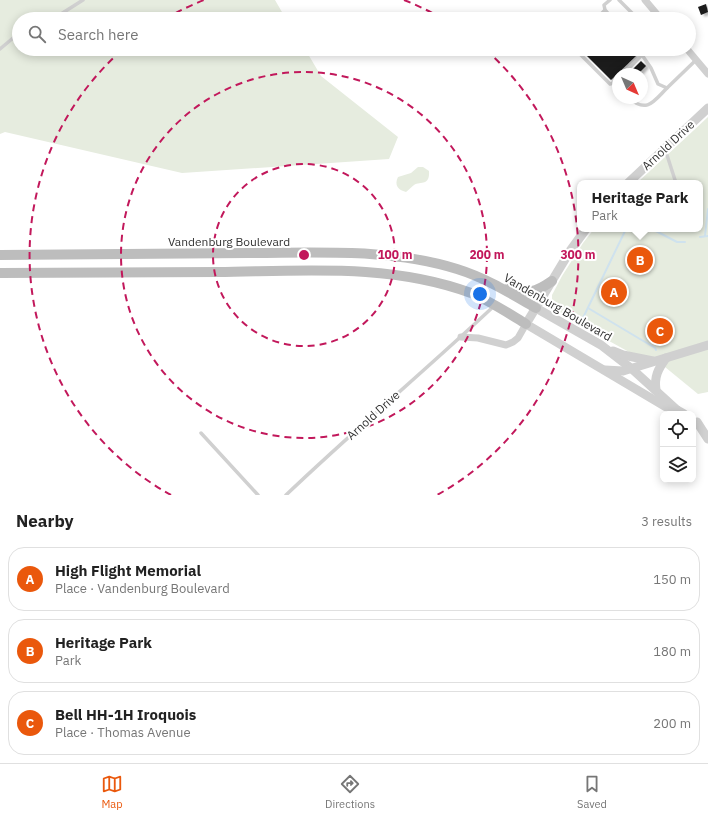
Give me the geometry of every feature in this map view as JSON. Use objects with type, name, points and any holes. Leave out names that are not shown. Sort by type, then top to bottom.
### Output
[{"type":"main road","name":"Vandenburg Boulevard","points":[[0,255],[352,253],[386,256],[418,260],[457,269],[482,278],[536,308]]},
{"type":"main road","points":[[169,254],[170,272]]},
{"type":"main road","name":"Vandenburg Boulevard","points":[[0,273],[318,271],[381,273],[418,278],[453,287],[495,305],[526,324]]},
{"type":"main road","points":[[500,288],[528,293],[540,289],[552,281]]},
{"type":"street","points":[[644,0],[655,12]]},
{"type":"street","points":[[692,56],[708,74]]},
{"type":"street","name":"Arnold Drive","points":[[631,180],[708,108]]},
{"type":"street","points":[[461,337],[478,338],[501,345],[510,344],[518,338],[570,251],[584,232]]},
{"type":"street","name":"Vandenburg Boulevard","points":[[536,308],[601,345],[632,369],[680,411]]},
{"type":"street","name":"Vandenburg Boulevard","points":[[526,324],[666,406],[678,411]]},
{"type":"street","points":[[601,345],[623,355],[656,362]]},
{"type":"street","points":[[602,369],[624,371],[708,345]]},
{"type":"street","points":[[656,390],[655,384],[657,371],[666,358]]},
{"type":"street","points":[[632,369],[630,378],[633,387]]},
{"type":"street","points":[[696,422],[708,429]]},
{"type":"street","points":[[696,422],[708,439]]},
{"type":"lane","points":[[65,12],[83,0]]},
{"type":"lane","points":[[605,10],[604,5],[610,0]]},
{"type":"lane","points":[[619,0],[631,12]]},
{"type":"lane","points":[[0,48],[12,39]]},
{"type":"lane","points":[[582,56],[610,84],[612,83]]},
{"type":"lane","points":[[629,68],[642,56],[651,68],[658,84],[667,88]]},
{"type":"lane","points":[[636,104],[643,106],[648,105],[696,60]]},
{"type":"lane","points":[[665,148],[675,180]]},
{"type":"lane","name":"Arnold Drive","points":[[286,495],[317,465],[495,305]]},
{"type":"lane","points":[[201,433],[258,495]]},
{"type":"shaded area","points":[[0,0],[275,0],[282,12],[12,12],[12,56],[309,56],[321,76],[398,137],[389,159],[182,173],[5,132],[0,134]]},
{"type":"shaded area","points":[[708,117],[708,392],[698,394],[665,367],[629,352],[564,316],[552,305],[552,295],[562,276],[592,232],[703,232],[703,180],[640,180]]},
{"type":"shaded area","points":[[418,167],[423,167],[429,171],[427,181],[414,185],[406,192],[401,190],[396,182],[398,177],[411,173]]},
{"type":"building","points":[[706,4],[708,12],[701,15],[698,7]]},
{"type":"building","points":[[587,56],[636,56],[624,68],[612,68],[611,80]]},
{"type":"building","points":[[641,61],[646,66],[644,68],[634,68]]},
{"type":"waterway","points":[[705,236],[708,209]]},
{"type":"waterway","points":[[581,322],[625,232]]},
{"type":"waterway","points":[[658,232],[677,242],[685,242]]},
{"type":"waterway","points":[[700,237],[708,236]]},
{"type":"waterway","points":[[588,308],[656,350]]},
{"type":"place","name":"Heritage Park","points":[[640,260]]},
{"type":"place","name":"High Flight Memorial","points":[[614,292]]},
{"type":"place","name":"Bell HH-1H Iroquois","points":[[660,331]]}]
